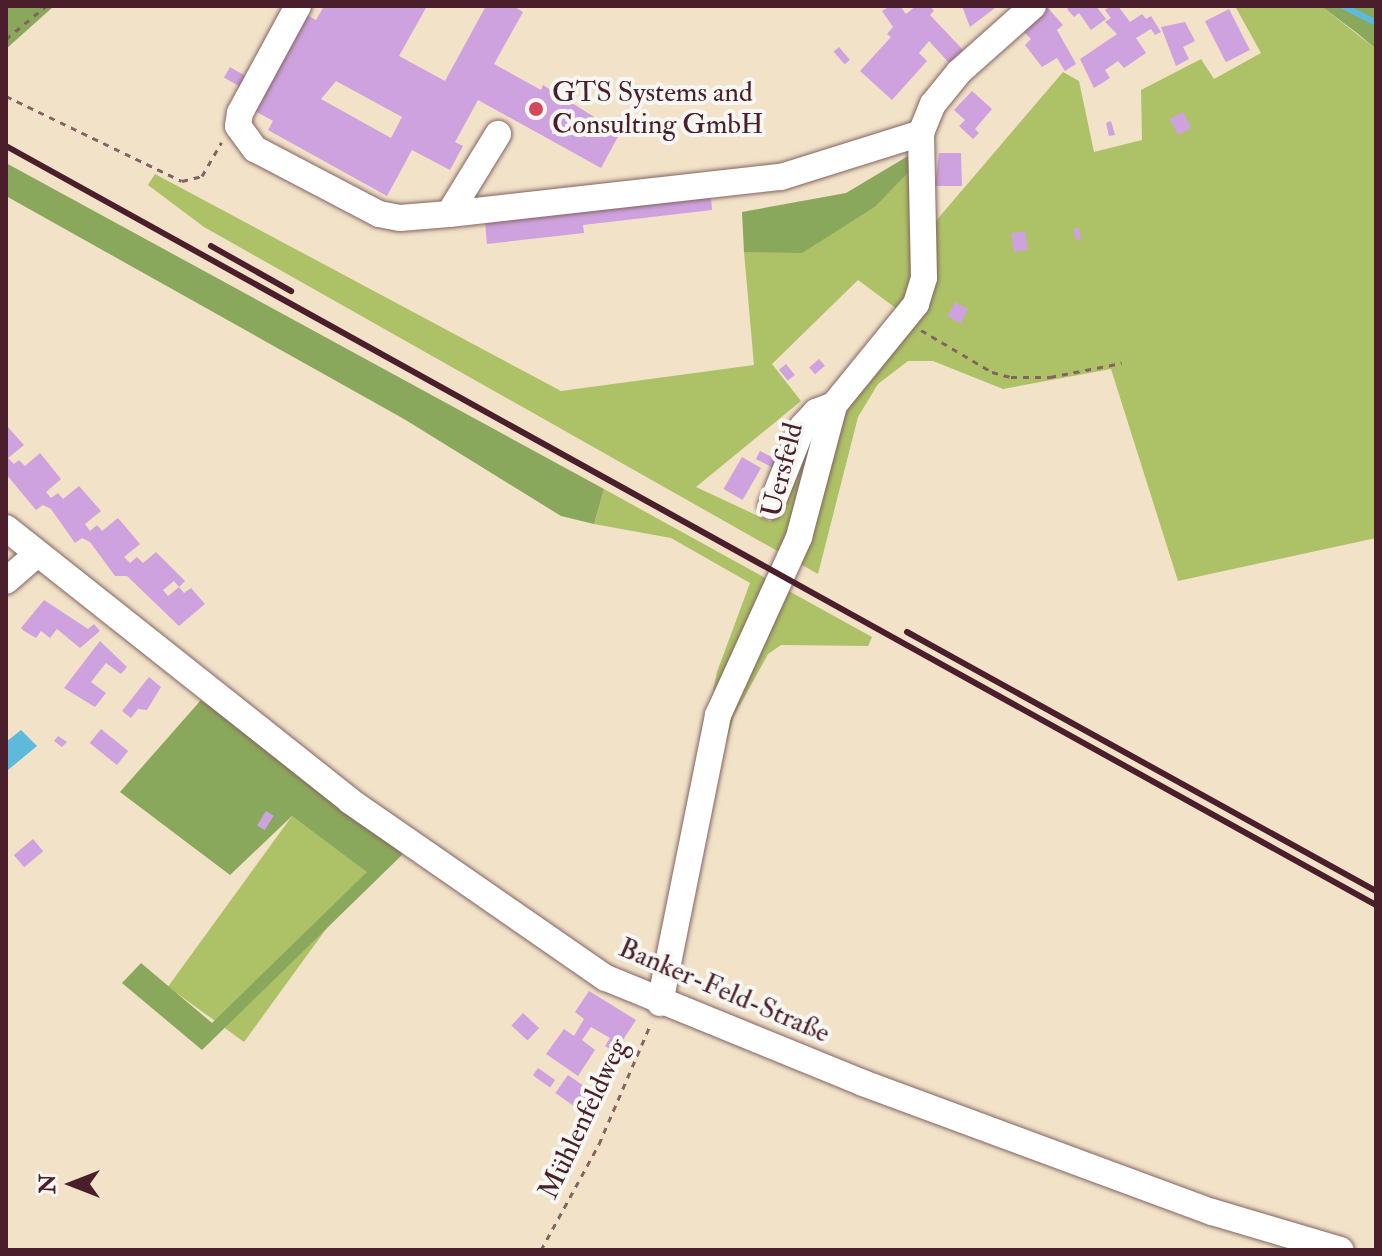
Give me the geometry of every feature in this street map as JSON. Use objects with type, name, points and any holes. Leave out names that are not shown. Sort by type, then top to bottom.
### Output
[{"type":"street","points":[[298,6],[240,113],[238,126],[255,149],[379,214],[449,214],[781,177],[921,133]]},
{"type":"street","name":"Uersfeld","points":[[660,1003],[718,715],[799,537],[834,405],[916,304],[926,257],[921,133],[933,104],[959,72],[1033,6]]},
{"type":"street","points":[[449,214],[498,134]]},
{"type":"street","points":[[771,506],[803,426],[816,412],[834,405]]},
{"type":"street","name":"Banker-Feld-Straße","points":[[6,528],[156,652],[435,864],[606,978],[660,1003],[1212,1212],[1340,1250]]},
{"type":"street","points":[[6,581],[36,555]]},
{"type":"path","points":[[6,39],[46,6]]},
{"type":"path","points":[[6,96],[182,181],[202,176],[229,129],[238,126]]},
{"type":"path","points":[[904,320],[992,372],[1011,377],[1050,377],[1122,363]]},
{"type":"path","name":"Mühlenfeldweg","points":[[541,1250],[599,1144],[660,1003]]},
{"type":"green space","points":[[6,6],[54,6],[6,49]]},
{"type":"green space","points":[[1235,6],[1321,6],[1376,49],[1376,538],[1178,581],[1111,369],[1003,389],[933,361],[908,361],[878,384],[858,417],[818,574],[204,227],[148,185],[155,174],[561,391],[754,365],[744,252],[802,252],[875,207],[910,171],[935,222],[1063,72],[1079,81],[1094,152],[1142,140],[1141,90],[1201,59],[1214,79],[1261,53]],"holes":[[[858,280],[901,312],[794,453],[771,522],[696,487],[801,401],[772,364]]]},
{"type":"green space","points":[[1321,6],[1376,6],[1376,49],[1357,33]]},
{"type":"green space","points":[[908,156],[910,171],[875,207],[802,253],[744,252],[742,212],[846,193]]},
{"type":"green space","points":[[6,163],[604,489],[594,524],[561,516],[404,419],[6,196]]},
{"type":"green space","points":[[604,489],[872,637],[868,646],[781,645],[768,654],[734,716],[652,992],[717,672],[750,583],[671,538],[594,524]]},
{"type":"green space","points":[[201,700],[403,854],[202,1050],[122,983],[141,963],[212,1023],[367,872],[292,816],[230,875],[120,792]]},
{"type":"green space","points":[[292,816],[368,871],[244,1042],[168,987]]},
{"type":"water","points":[[21,730],[37,746],[8,770],[6,742]]},
{"type":"building","points":[[324,6],[427,6],[399,56],[445,81],[486,6],[513,6],[523,12],[494,64],[541,90],[543,85],[620,133],[601,168],[478,100],[455,142],[463,146],[450,170],[412,150],[387,196],[268,130],[273,121],[255,111],[307,15],[316,20]],"holes":[[[336,81],[402,117],[391,138],[321,99]]]},
{"type":"building","points":[[890,6],[900,6],[906,14],[916,6],[930,6],[934,11],[930,15],[964,51],[950,64],[929,41],[919,53],[927,61],[892,100],[860,71],[891,37],[887,34],[893,27],[882,11]]},
{"type":"building","points":[[962,6],[994,6],[995,8],[970,27]]},
{"type":"building","points":[[1071,6],[1096,6],[1106,19],[1091,30],[1079,13],[1074,17],[1067,9]]},
{"type":"building","points":[[1118,6],[1130,22],[1142,14],[1146,19],[1151,16],[1161,32],[1155,35],[1151,29],[1136,38],[1146,53],[1124,68],[1118,61],[1105,70],[1110,78],[1094,88],[1080,59],[1117,34],[1105,22],[1111,18],[1105,10]]},
{"type":"building","points":[[1047,7],[1063,25],[1057,30],[1076,64],[1065,71],[1057,58],[1042,67],[1025,45],[1031,39],[1021,29]]},
{"type":"building","points":[[1229,9],[1250,50],[1226,62],[1205,21]]},
{"type":"building","points":[[1185,22],[1195,41],[1183,47],[1189,59],[1176,66],[1161,27]]},
{"type":"building","points":[[839,47],[850,60],[845,65],[834,51]]},
{"type":"building","points":[[230,67],[247,77],[241,87],[224,77]]},
{"type":"building","points":[[972,91],[992,109],[975,129],[979,133],[973,139],[959,126],[965,120],[954,110]]},
{"type":"building","points":[[1183,112],[1191,128],[1178,135],[1170,119]]},
{"type":"building","points":[[1111,121],[1115,135],[1109,136],[1106,123]]},
{"type":"building","points":[[939,153],[961,153],[962,186],[935,186]]},
{"type":"building","points":[[711,198],[712,210],[583,225],[584,233],[487,244],[485,222]]},
{"type":"building","points":[[1079,228],[1081,239],[1076,240],[1073,229]]},
{"type":"building","points":[[1025,231],[1028,250],[1014,252],[1011,233]]},
{"type":"building","points":[[955,302],[968,309],[961,323],[947,316]]},
{"type":"building","points":[[819,359],[825,366],[815,374],[809,368]]},
{"type":"building","points":[[786,364],[795,375],[788,381],[779,370]]},
{"type":"building","points":[[6,425],[24,445],[8,458],[14,464],[19,460],[25,466],[40,453],[61,479],[46,492],[51,498],[58,493],[63,499],[79,486],[101,511],[85,524],[90,531],[97,525],[102,531],[118,518],[140,544],[124,557],[130,563],[137,557],[143,563],[156,552],[185,581],[179,587],[184,593],[191,588],[205,604],[179,626],[127,576],[115,576],[90,542],[82,538],[75,543],[51,509],[43,505],[36,510],[6,474]],"holes":[[[174,581],[179,587],[168,596],[163,590]]]},
{"type":"building","points":[[760,451],[776,459],[772,467],[756,459]]},
{"type":"building","points":[[742,457],[761,468],[743,500],[724,489]]},
{"type":"building","points":[[44,600],[88,629],[94,624],[100,631],[80,648],[57,629],[50,638],[41,631],[36,638],[21,628]]},
{"type":"building","points":[[100,641],[127,667],[121,674],[106,663],[91,682],[106,693],[95,707],[64,688]]},
{"type":"building","points":[[149,677],[161,687],[147,710],[138,709],[131,718],[122,711]]},
{"type":"building","points":[[101,729],[128,751],[117,765],[90,743]]},
{"type":"building","points":[[58,736],[67,742],[62,747],[54,741]]},
{"type":"building","points":[[266,811],[274,816],[265,830],[257,825]]},
{"type":"building","points":[[33,839],[43,851],[24,867],[14,855]]},
{"type":"building","points":[[589,991],[636,1020],[615,1052],[605,1046],[610,1038],[591,1027],[582,1040],[595,1050],[578,1076],[546,1054],[564,1029],[574,1036],[584,1019],[575,1012]]},
{"type":"building","points":[[523,1013],[539,1028],[527,1040],[511,1025]]},
{"type":"building","points":[[538,1068],[555,1080],[550,1087],[533,1075]]},
{"type":"building","points":[[568,1075],[600,1097],[587,1115],[555,1093]]},
{"type":"waterway","points":[[1343,6],[1376,23]]},
{"type":"railway","points":[[6,146],[1376,905]]},
{"type":"railway","points":[[211,246],[291,291]]},
{"type":"railway","points":[[907,632],[1376,891]]},
{"type":"place","name":"GTS Systems and Consulting GmbH","points":[[536,109]]}]
